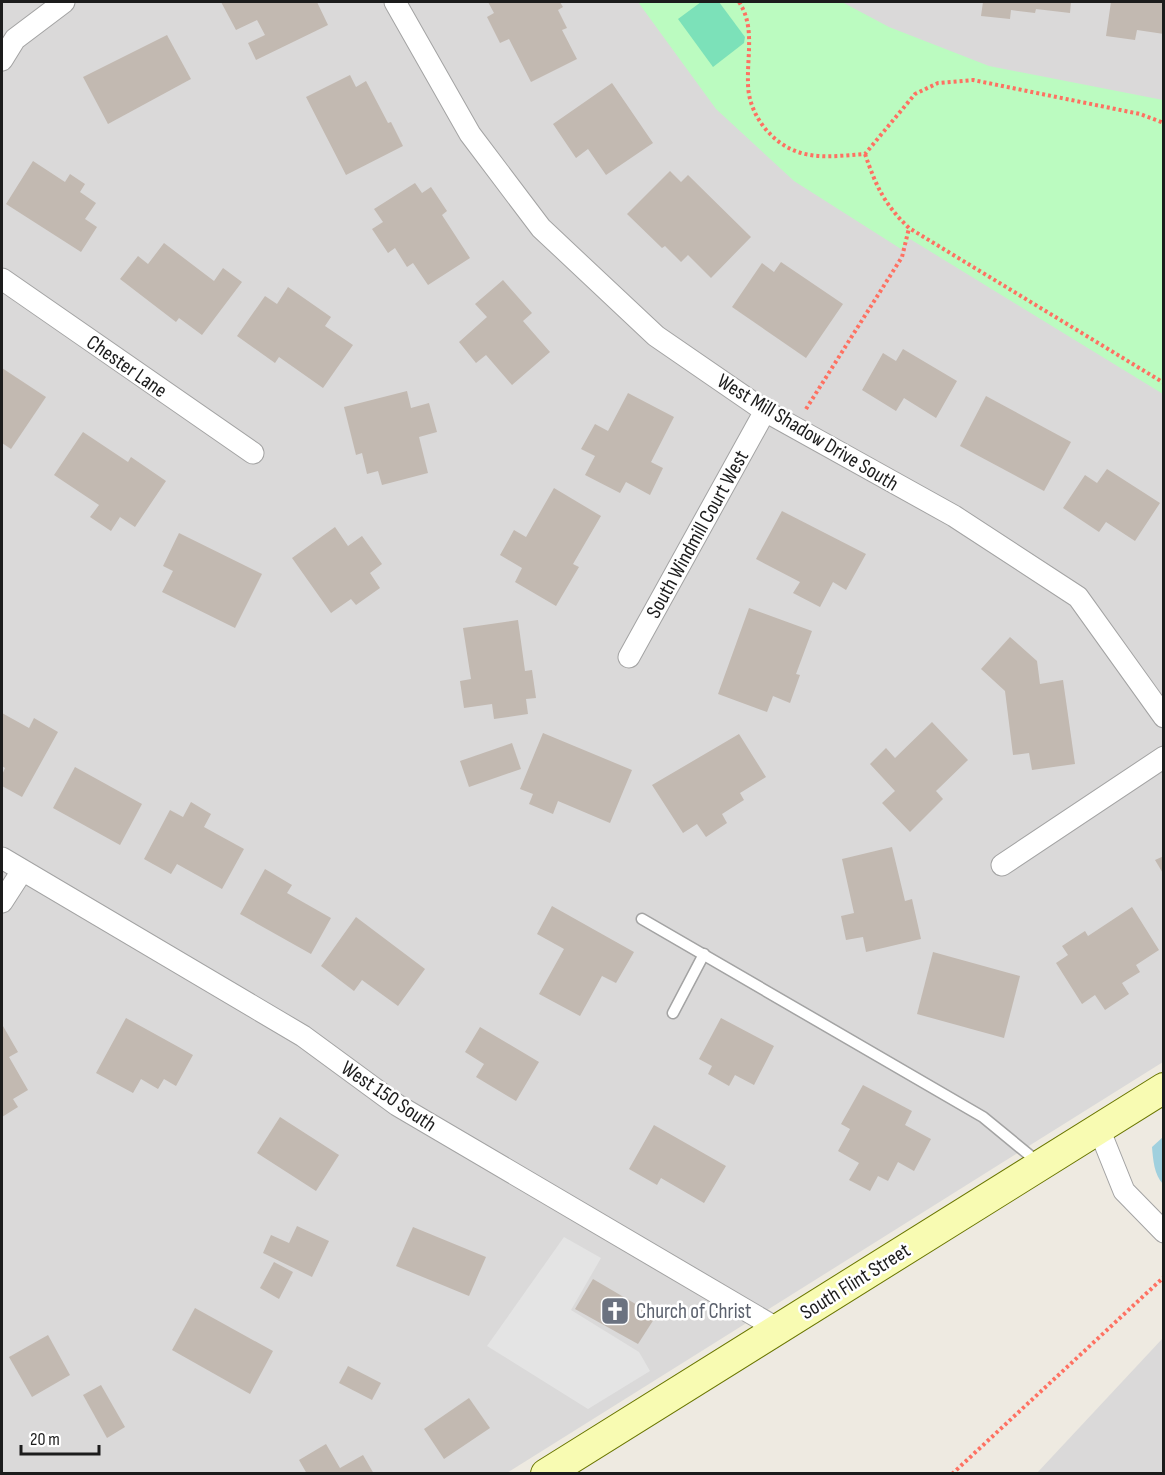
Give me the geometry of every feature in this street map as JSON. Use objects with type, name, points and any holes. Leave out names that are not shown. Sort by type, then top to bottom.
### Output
[{"type":"main road","name":"South Flint Street","points":[[546,1473],[1164,1089]]},
{"type":"street","points":[[2,60],[15,39],[64,2]]},
{"type":"street","name":"West Mill Shadow Drive South","points":[[394,2],[470,134],[541,228],[656,336],[765,411],[954,516],[1078,597],[1164,717]]},
{"type":"street","name":"Chester Lane","points":[[2,279],[253,453]]},
{"type":"street","name":"South Windmill Court West","points":[[629,657],[765,411]]},
{"type":"street","points":[[1002,865],[1164,757]]},
{"type":"street","name":"West 150 South","points":[[2,858],[303,1036],[397,1105],[778,1329]]},
{"type":"street","points":[[2,902],[22,871]]},
{"type":"street","points":[[1099,1129],[1124,1191],[1164,1232]]},
{"type":"lane","points":[[642,919],[983,1117],[1042,1165]]},
{"type":"lane","points":[[673,1012],[704,954]]},
{"type":"path","points":[[739,2],[745,10],[750,30],[748,86],[752,106],[760,123],[773,137],[790,149],[808,155],[865,153],[915,94],[938,83],[973,80],[1140,114],[1164,123]]},
{"type":"path","points":[[865,153],[878,189],[891,211],[909,228],[1164,382]]},
{"type":"path","points":[[794,427],[902,257],[909,228]]},
{"type":"path","points":[[952,1473],[1164,1277]]},
{"type":"shaded area","points":[[2,2],[1163,2],[1163,1062],[507,1473],[2,1474]]},
{"type":"shaded area","points":[[564,1237],[601,1258],[571,1310],[639,1352],[650,1371],[588,1409],[487,1346]]},
{"type":"shaded area","points":[[1163,1338],[1163,1473],[1037,1473]]},
{"type":"green space","points":[[638,2],[842,2],[889,27],[989,66],[1163,100],[1163,394],[910,239],[901,249],[794,181],[716,109]]},
{"type":"green space","points":[[701,2],[719,2],[745,37],[744,43],[713,67],[678,19]]},
{"type":"water","points":[[1163,1137],[1163,1184],[1156,1172],[1152,1147]]},
{"type":"building","points":[[221,2],[317,2],[328,25],[256,60],[248,43],[265,35],[257,20],[236,30]]},
{"type":"building","points":[[488,2],[560,2],[563,7],[558,10],[567,28],[562,30],[577,59],[531,82],[509,39],[500,43],[487,17],[494,13]]},
{"type":"building","points":[[983,2],[1071,2],[1070,13],[1036,9],[1035,13],[1011,10],[1010,19],[981,16]]},
{"type":"building","points":[[1111,2],[1164,2],[1164,34],[1137,30],[1135,40],[1106,36]]},
{"type":"building","points":[[167,35],[191,79],[108,124],[83,77]]},
{"type":"building","points":[[350,75],[356,87],[366,81],[403,146],[346,175],[306,97]]},
{"type":"building","points":[[612,83],[653,143],[606,175],[588,149],[576,158],[553,124]]},
{"type":"building","points":[[33,161],[65,182],[70,174],[85,184],[80,192],[96,203],[85,219],[97,227],[81,252],[6,204]]},
{"type":"building","points":[[670,171],[681,182],[688,175],[751,237],[711,278],[688,255],[681,262],[665,246],[662,248],[627,214]]},
{"type":"building","points":[[415,183],[422,193],[431,187],[447,211],[442,215],[470,258],[428,285],[413,263],[407,267],[395,248],[388,253],[372,229],[383,222],[374,209]]},
{"type":"building","points":[[164,243],[214,281],[223,268],[242,282],[202,335],[179,318],[176,322],[120,279],[138,256],[148,264]]},
{"type":"building","points":[[781,262],[843,304],[806,358],[732,307],[762,263],[774,272]]},
{"type":"building","points":[[503,280],[532,313],[523,321],[550,352],[512,385],[486,355],[476,363],[459,342],[487,317],[475,304]]},
{"type":"building","points":[[288,287],[331,317],[325,326],[353,345],[323,388],[279,357],[275,363],[237,336],[265,296],[277,304]]},
{"type":"building","points":[[903,349],[957,381],[936,418],[904,398],[896,411],[862,390],[883,353],[896,361]]},
{"type":"building","points":[[2,368],[46,397],[11,449],[2,443]]},
{"type":"building","points":[[407,391],[411,408],[429,403],[437,432],[419,437],[428,473],[382,485],[378,471],[367,474],[362,453],[356,455],[344,407]]},
{"type":"building","points":[[628,393],[674,417],[651,462],[663,468],[650,495],[626,482],[620,493],[585,475],[595,456],[581,449],[595,424],[608,431]]},
{"type":"building","points":[[986,396],[1071,442],[1044,491],[960,446]]},
{"type":"building","points":[[83,432],[128,462],[131,457],[166,481],[135,527],[120,517],[111,531],[90,517],[99,505],[54,475]]},
{"type":"building","points":[[1107,469],[1160,503],[1135,541],[1106,522],[1099,532],[1063,508],[1085,475],[1097,483]]},
{"type":"building","points":[[554,488],[601,516],[573,564],[579,567],[556,606],[515,582],[522,568],[500,555],[514,530],[526,537]]},
{"type":"building","points":[[782,511],[866,554],[846,590],[833,582],[820,607],[793,593],[800,582],[756,559]]},
{"type":"building","points":[[335,527],[348,546],[362,536],[382,564],[370,573],[380,588],[356,605],[351,599],[331,613],[292,558]]},
{"type":"building","points":[[179,533],[262,574],[235,628],[162,592],[173,571],[163,566]]},
{"type":"building","points":[[749,608],[812,631],[796,674],[800,675],[790,703],[773,696],[767,712],[718,694]]},
{"type":"building","points":[[518,620],[525,671],[532,670],[536,698],[526,699],[528,714],[494,719],[492,704],[464,708],[460,681],[471,679],[463,628]]},
{"type":"building","points":[[1010,637],[1037,661],[1040,684],[1063,680],[1075,764],[1032,770],[1029,753],[1013,755],[1005,691],[981,669]]},
{"type":"building","points":[[2,713],[29,728],[34,718],[58,732],[22,797],[2,786],[2,775],[5,768],[2,766]]},
{"type":"building","points":[[932,722],[968,760],[936,791],[943,799],[910,832],[882,803],[895,791],[870,764],[886,748],[895,758]]},
{"type":"building","points":[[543,733],[632,770],[610,823],[558,801],[553,814],[529,804],[533,794],[520,789]]},
{"type":"building","points":[[739,734],[766,777],[740,793],[744,800],[722,814],[727,823],[706,837],[697,824],[683,833],[652,785]]},
{"type":"building","points":[[512,743],[521,769],[469,787],[460,761]]},
{"type":"building","points":[[75,767],[142,804],[120,845],[53,808]]},
{"type":"building","points":[[191,802],[211,814],[204,827],[244,849],[222,889],[177,864],[171,874],[144,859],[170,810],[183,817]]},
{"type":"building","points":[[892,847],[905,901],[912,899],[921,939],[866,952],[863,937],[846,940],[841,916],[854,913],[842,859]]},
{"type":"building","points":[[1164,856],[1164,875],[1155,860]]},
{"type":"building","points":[[265,869],[292,885],[287,893],[331,918],[311,954],[240,914]]},
{"type":"building","points":[[552,906],[634,952],[616,983],[602,976],[580,1016],[539,994],[564,949],[537,934]]},
{"type":"building","points":[[1132,907],[1159,950],[1136,965],[1140,972],[1122,983],[1129,994],[1105,1010],[1095,995],[1082,1004],[1056,963],[1068,955],[1062,946],[1085,931],[1088,936]]},
{"type":"building","points":[[356,917],[425,969],[398,1006],[362,980],[354,991],[321,966]]},
{"type":"building","points":[[933,952],[1020,976],[1004,1038],[917,1014]]},
{"type":"building","points":[[126,1018],[193,1055],[176,1086],[164,1079],[158,1089],[141,1079],[133,1093],[96,1073]]},
{"type":"building","points":[[721,1018],[774,1046],[754,1085],[735,1075],[729,1086],[708,1074],[712,1066],[699,1059]]},
{"type":"building","points":[[3,1026],[18,1052],[9,1057],[28,1090],[13,1099],[18,1107],[2,1117]]},
{"type":"building","points":[[480,1027],[539,1062],[516,1101],[476,1077],[484,1064],[465,1052]]},
{"type":"building","points":[[863,1085],[912,1111],[905,1125],[931,1139],[914,1171],[898,1162],[888,1181],[878,1176],[870,1191],[849,1180],[859,1163],[838,1151],[850,1129],[841,1124]]},
{"type":"building","points":[[280,1117],[339,1155],[316,1191],[257,1153]]},
{"type":"building","points":[[654,1125],[726,1166],[704,1203],[661,1178],[657,1185],[629,1169]]},
{"type":"building","points":[[297,1226],[329,1241],[312,1277],[263,1253],[271,1235],[289,1243]]},
{"type":"building","points":[[413,1227],[486,1257],[469,1296],[396,1266]]},
{"type":"building","points":[[274,1262],[293,1272],[279,1299],[260,1288]]},
{"type":"building","points":[[593,1279],[656,1316],[638,1344],[575,1309]]},
{"type":"building","points":[[195,1308],[273,1351],[250,1394],[172,1350]]},
{"type":"building","points":[[48,1335],[70,1375],[32,1397],[9,1357]]},
{"type":"building","points":[[348,1366],[381,1383],[372,1400],[339,1383]]},
{"type":"building","points":[[101,1385],[125,1427],[107,1438],[83,1395]]},
{"type":"building","points":[[469,1398],[490,1428],[444,1459],[424,1429]]},
{"type":"building","points":[[326,1444],[340,1468],[363,1455],[374,1474],[307,1474],[299,1460]]},
{"type":"place","name":"Church of Christ","points":[[615,1311]]}]
